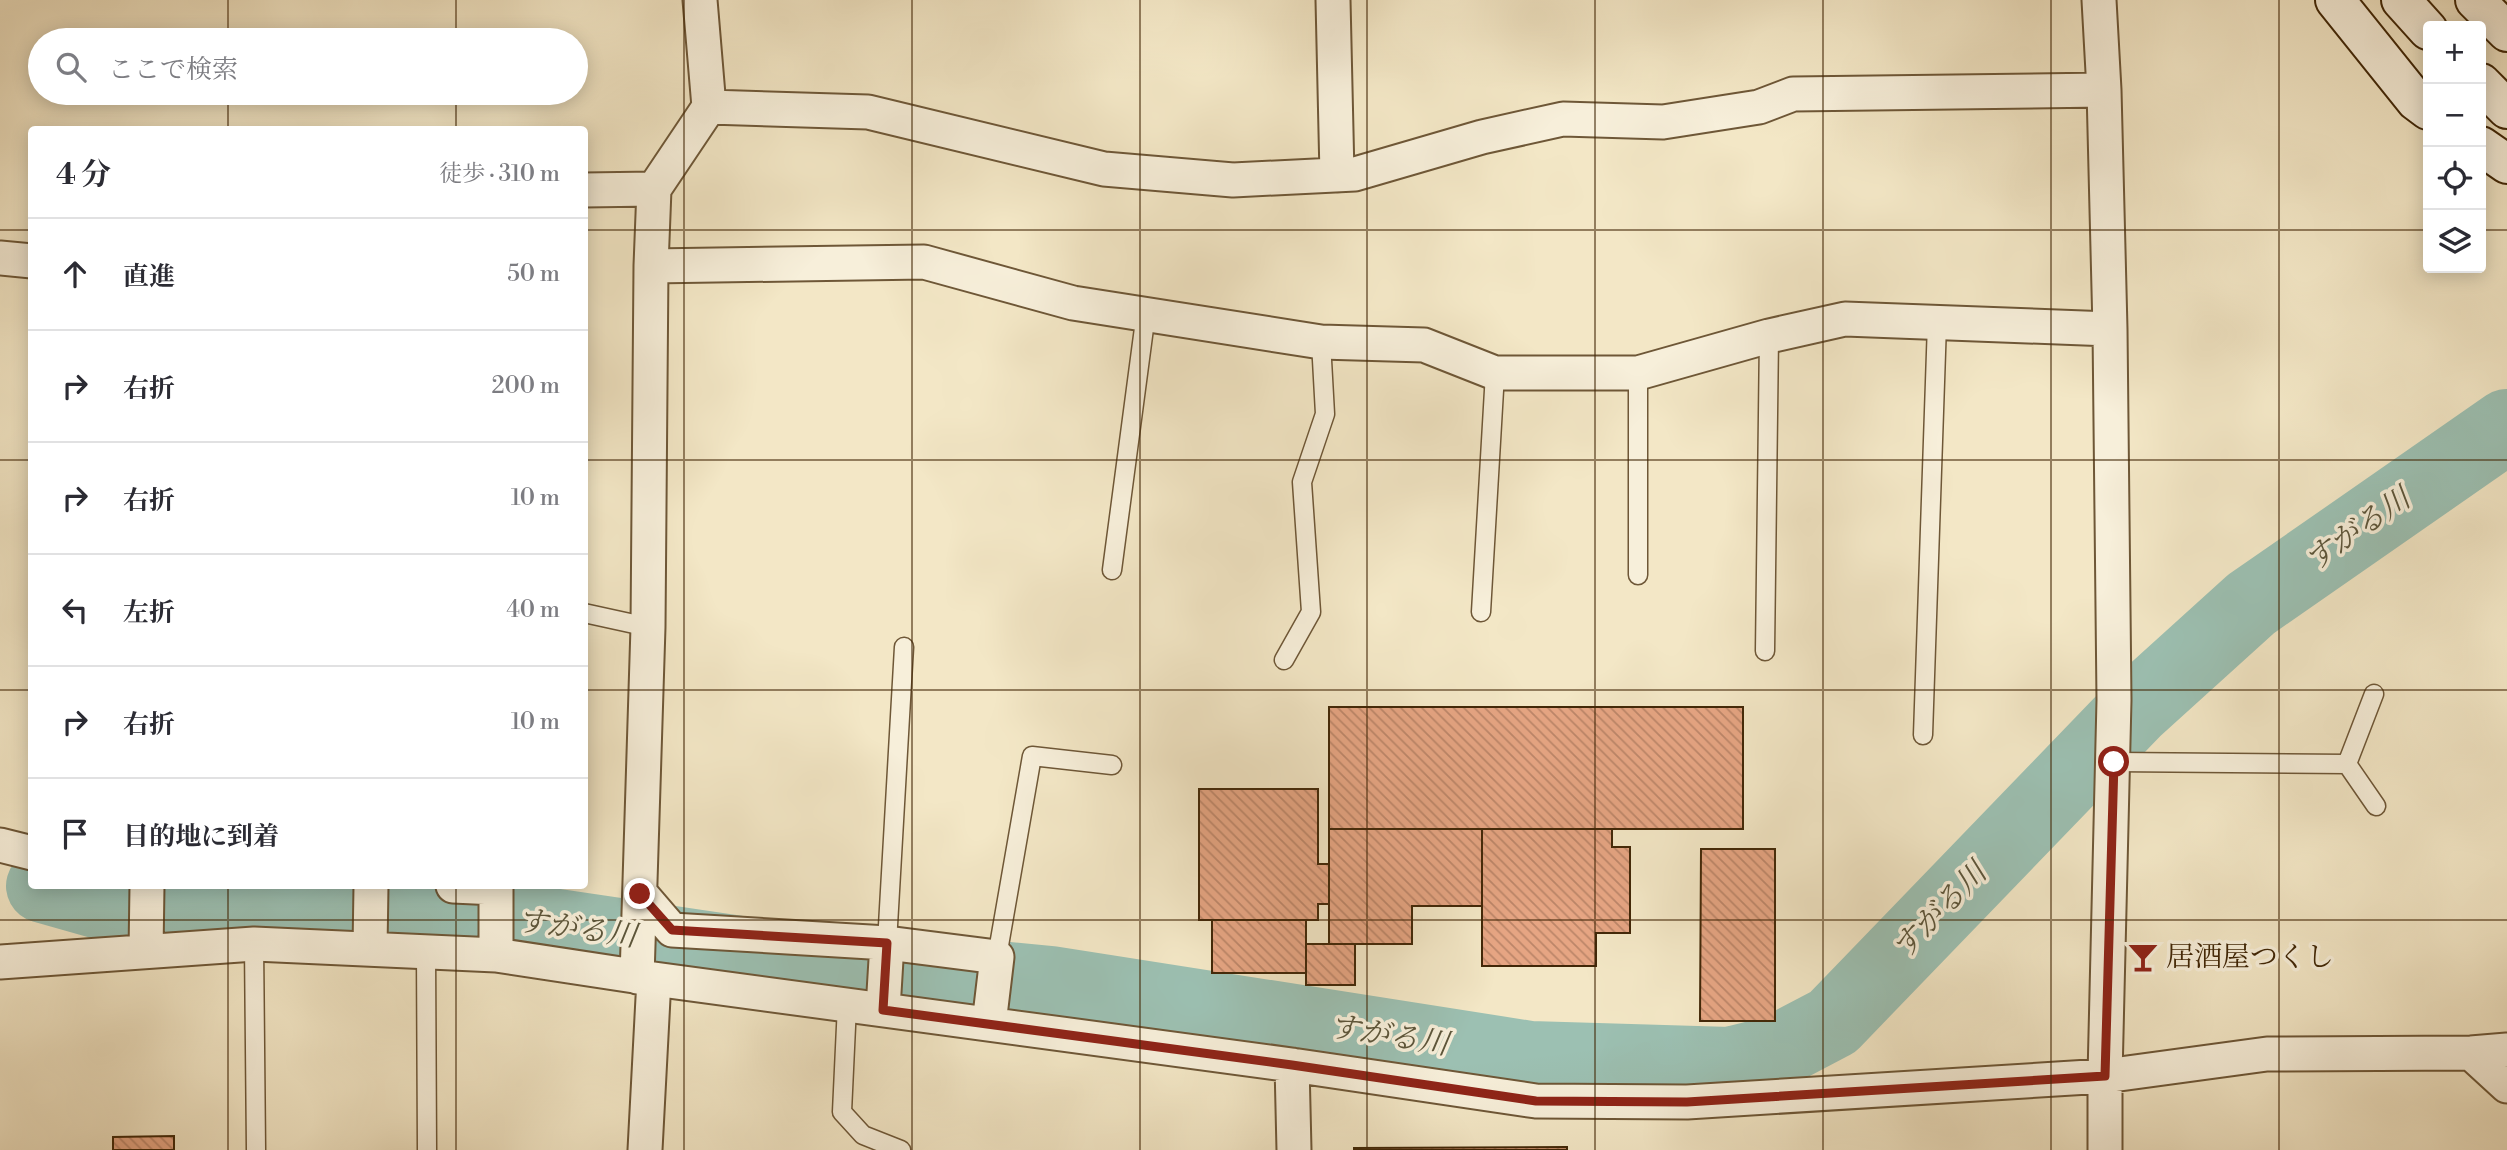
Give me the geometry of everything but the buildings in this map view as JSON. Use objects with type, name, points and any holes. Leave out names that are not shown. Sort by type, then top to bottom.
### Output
[{"type":"main road","points":[[2335,0],[2423,106]]},
{"type":"main road","points":[[2401,0],[2423,24]]},
{"type":"main road","points":[[2475,0],[2507,32]]},
{"type":"main road","points":[[2482,84],[2507,109]]},
{"type":"main road","points":[[2482,147],[2507,164]]},
{"type":"street","points":[[645,1150],[642,945],[654,189],[709,107],[700,0]]},
{"type":"street","points":[[1333,0],[1337,174]]},
{"type":"street","points":[[2099,0],[2110,329],[2114,700],[2105,1150]]},
{"type":"street","points":[[709,107],[868,112],[1104,169],[1233,180],[1355,174],[1482,138],[1563,119],[1664,122],[1759,107],[1793,94],[2104,90]]},
{"type":"street","points":[[588,190],[654,189]]},
{"type":"street","points":[[0,258],[28,261]]},
{"type":"street","points":[[651,266],[924,262],[1073,303],[1321,342],[1424,345],[1495,373],[1638,373],[1769,336],[1845,319],[2110,329]]},
{"type":"street","points":[[0,845],[28,852]]},
{"type":"street","points":[[370,937],[371,889]]},
{"type":"street","points":[[496,889],[496,946]]},
{"type":"street","points":[[0,962],[147,914],[254,943],[370,937],[426,952],[496,946],[642,945],[847,1005],[886,975],[997,960],[990,1011]]},
{"type":"street","points":[[642,945],[672,930],[886,975],[990,1011],[1292,1065],[1536,1101],[1687,1102],[2105,1076],[2267,1054],[2471,1053],[2507,1050]]},
{"type":"street","points":[[2471,1053],[2507,1086]]},
{"type":"street","points":[[1292,1065],[1294,1150]]},
{"type":"lane","points":[[1112,570],[1146,313]]},
{"type":"lane","points":[[1923,736],[1937,323]]},
{"type":"lane","points":[[1765,651],[1769,336]]},
{"type":"lane","points":[[1283,660],[1311,612],[1303,482],[1325,414],[1321,342]]},
{"type":"lane","points":[[1481,612],[1495,373]]},
{"type":"lane","points":[[1638,373],[1638,575]]},
{"type":"lane","points":[[588,614],[648,627]]},
{"type":"lane","points":[[886,975],[904,647]]},
{"type":"lane","points":[[2347,764],[2374,694]]},
{"type":"lane","points":[[997,960],[1032,756],[1112,765]]},
{"type":"lane","points":[[2114,762],[2347,764]]},
{"type":"lane","points":[[2347,764],[2375,806]]},
{"type":"lane","points":[[254,943],[256,1150]]},
{"type":"lane","points":[[426,952],[427,1150]]},
{"type":"lane","points":[[847,1005],[842,1112],[863,1135],[901,1150]]},
{"type":"waterway","name":"すがる川","points":[[54,889],[110,905],[436,908],[748,954],[1051,983],[1530,1058],[1730,1064],[1774,1053],[1833,1022],[2135,709],[2251,604],[2507,426]]},
{"type":"place","name":"居酒屋つくし","points":[[2143,957]]},
{"type":"route","points":[[640,894],[672,930],[887,943],[883,1010],[1536,1101],[1687,1102],[2105,1076],[2114,762]]}]
